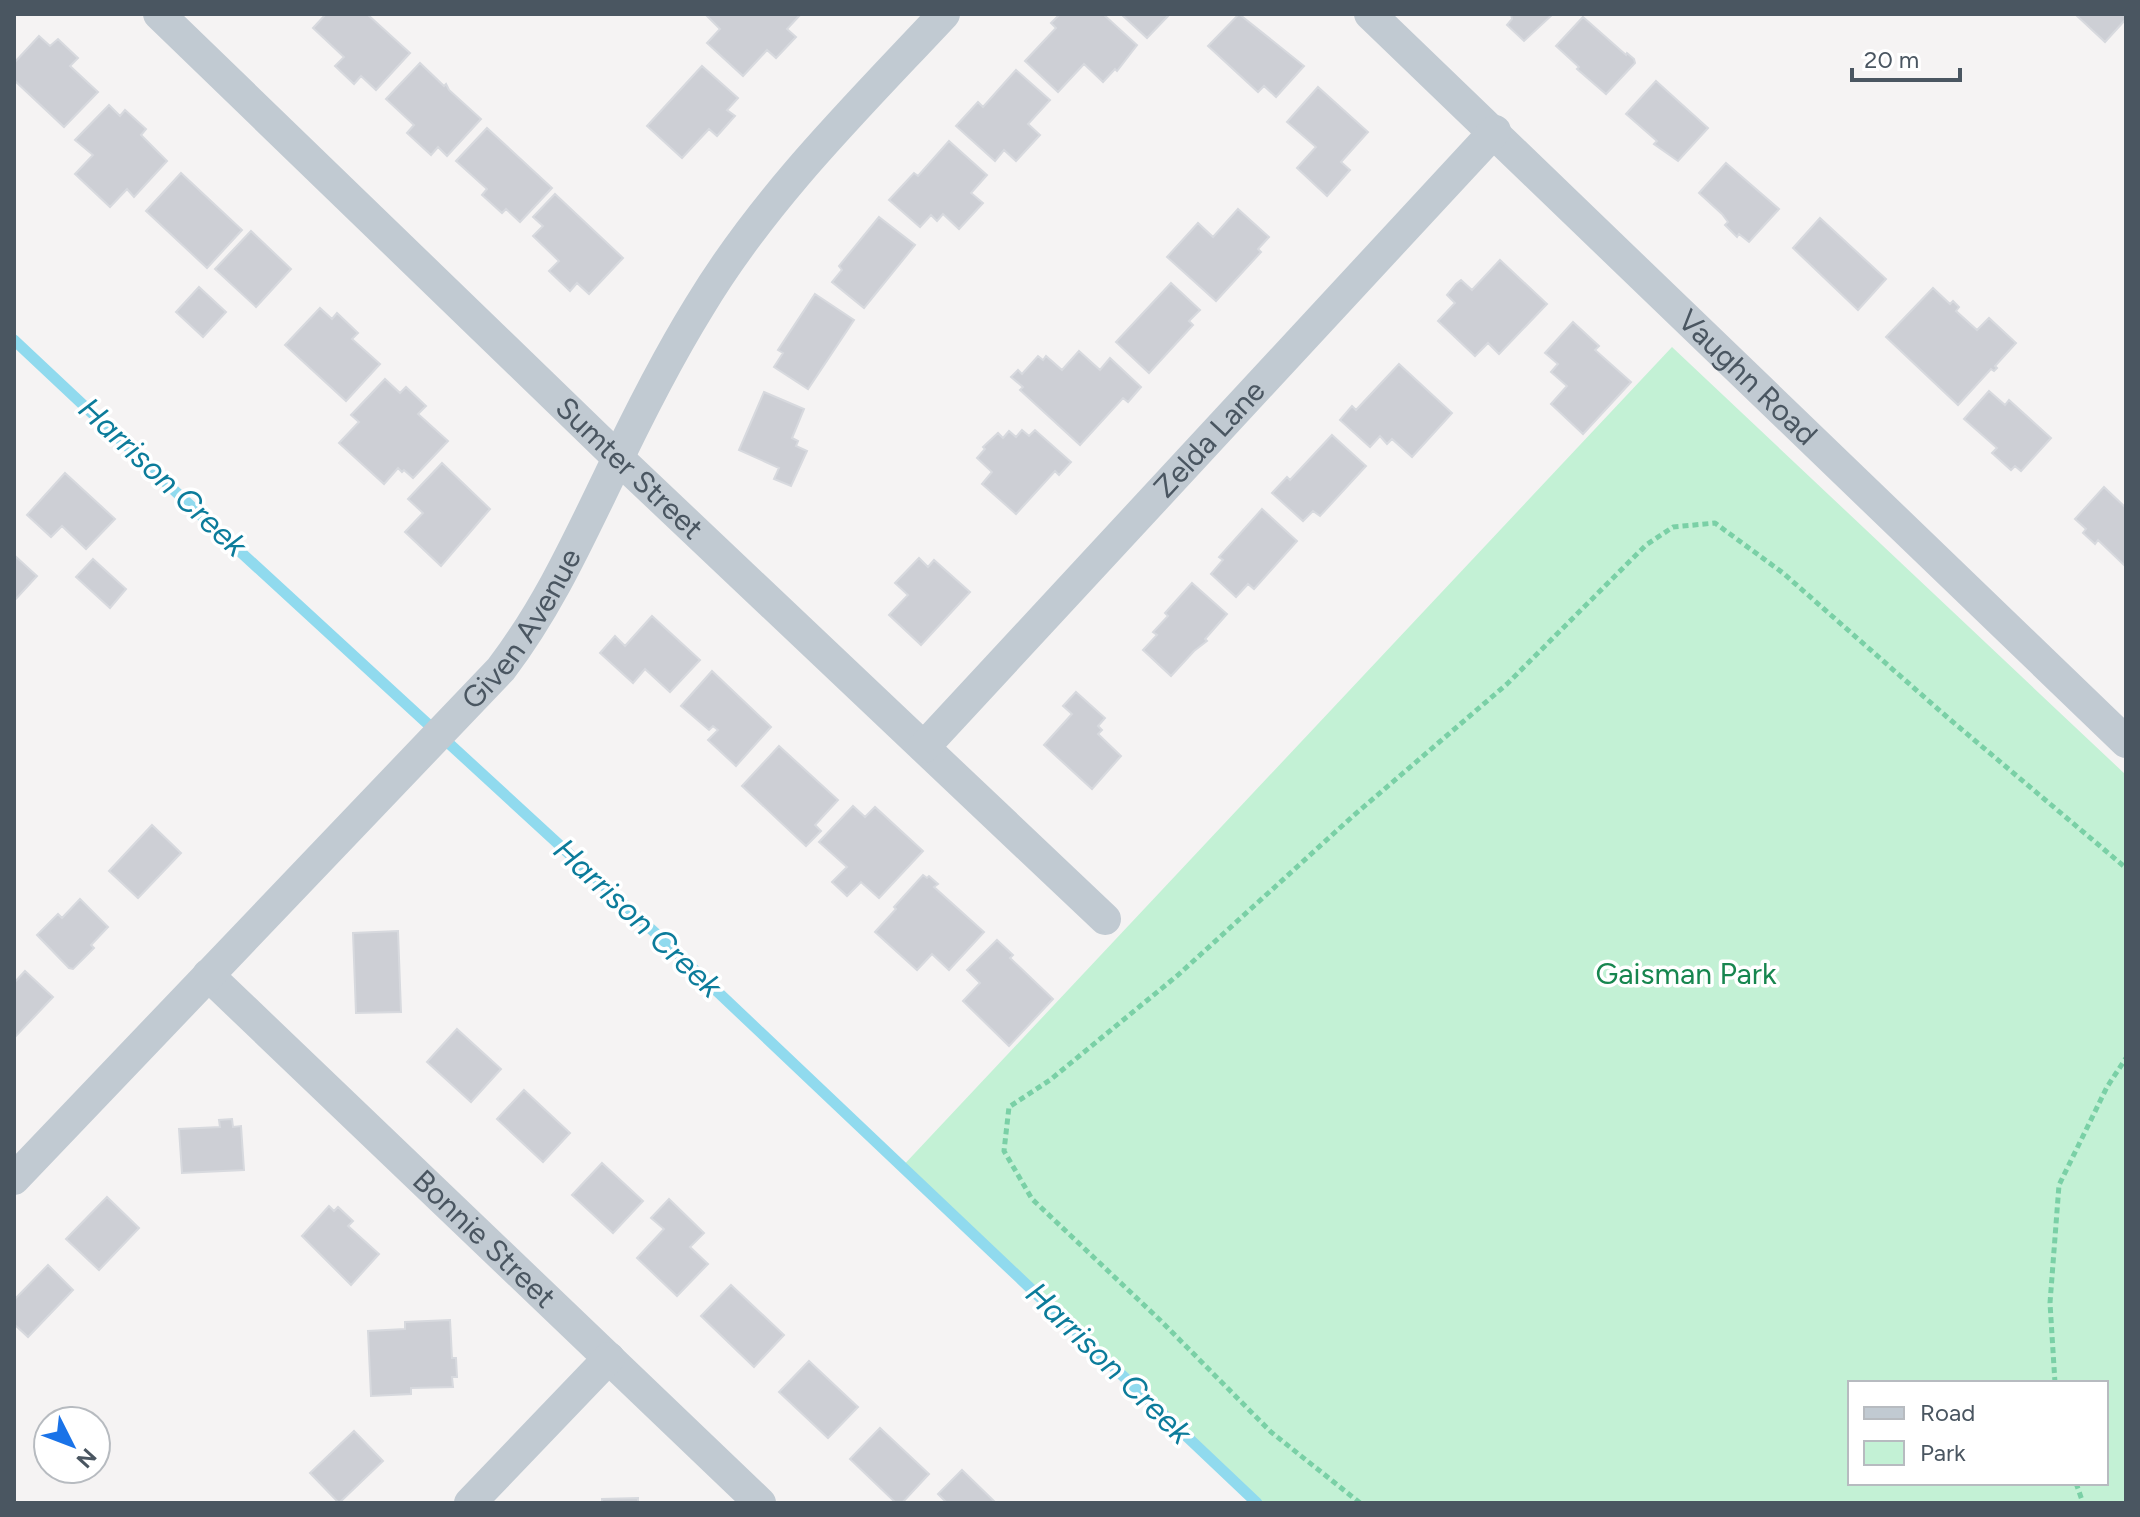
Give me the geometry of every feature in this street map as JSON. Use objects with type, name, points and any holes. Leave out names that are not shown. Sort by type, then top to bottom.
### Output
[{"type":"street","name":"Sumter Street","points":[[159,14],[618,458],[1105,919]]},
{"type":"street","name":"Given Avenue","points":[[14,1179],[385,792],[514,652],[540,613],[699,307],[741,242],[808,160],[944,14]]},
{"type":"street","name":"Vaughn Road","points":[[1370,14],[1495,131],[2126,742]]},
{"type":"street","name":"Zelda Lane","points":[[924,747],[1495,131]]},
{"type":"street","name":"Bonnie Street","points":[[208,975],[760,1503]]},
{"type":"street","points":[[470,1503],[609,1358]]},
{"type":"path","points":[[1360,1503],[1271,1432],[1161,1321],[1032,1199],[1004,1151],[1009,1107],[1050,1080],[1178,975],[1353,816],[1507,684],[1646,545],[1673,527],[1715,523],[1783,573],[2126,868]]},
{"type":"path","points":[[2055,1381],[2050,1303],[2059,1185],[2107,1087],[2126,1058]]},
{"type":"green space","name":"Gaisman Park","points":[[1672,347],[2126,775],[2126,1503],[1260,1503],[899,1170]]},
{"type":"building","points":[[326,14],[367,14],[410,53],[376,90],[361,76],[354,84],[335,66],[344,57],[313,28]]},
{"type":"building","points":[[705,14],[801,14],[787,29],[796,37],[776,58],[767,50],[743,76],[707,43],[720,29]]},
{"type":"building","points":[[1060,14],[1103,14],[1137,45],[1117,71],[1115,69],[1103,82],[1084,64],[1058,92],[1025,61],[1056,28],[1051,23]]},
{"type":"building","points":[[1121,14],[1170,14],[1147,38]]},
{"type":"building","points":[[1239,14],[1304,66],[1276,97],[1264,86],[1258,92],[1208,46]]},
{"type":"building","points":[[1511,14],[1553,14],[1524,41],[1507,25],[1512,19]]},
{"type":"building","points":[[2075,14],[2126,14],[2126,19],[2105,42]]},
{"type":"building","points":[[1583,17],[1634,59],[1635,63],[1606,94],[1556,46]]},
{"type":"building","points":[[39,36],[50,46],[58,39],[78,58],[70,66],[98,92],[64,127],[14,80],[14,63]]},
{"type":"building","points":[[420,63],[481,119],[447,156],[438,147],[431,155],[407,133],[414,125],[386,99]]},
{"type":"building","points":[[702,66],[738,98],[727,110],[735,116],[717,136],[709,129],[682,158],[647,126]]},
{"type":"building","points":[[1016,70],[1050,100],[1028,124],[1040,135],[1016,161],[1004,150],[995,161],[956,126],[978,102],[983,107]]},
{"type":"building","points":[[1656,81],[1708,128],[1678,161],[1654,144],[1657,141],[1626,114]]},
{"type":"building","points":[[1318,87],[1368,132],[1341,162],[1350,170],[1327,196],[1297,168],[1316,147],[1287,122]]},
{"type":"building","points":[[109,105],[120,116],[125,110],[146,129],[141,135],[167,161],[134,197],[127,189],[110,207],[75,174],[93,155],[75,140]]},
{"type":"building","points":[[487,128],[552,188],[520,222],[506,209],[502,213],[482,195],[487,189],[456,161]]},
{"type":"building","points":[[949,141],[987,175],[971,193],[983,203],[959,229],[943,214],[937,221],[931,215],[920,227],[889,200],[914,173],[918,176]]},
{"type":"building","points":[[1726,163],[1779,209],[1749,242],[1739,234],[1737,237],[1725,225],[1728,222],[1722,214],[1699,193]]},
{"type":"building","points":[[181,173],[242,230],[207,268],[146,211]]},
{"type":"building","points":[[555,194],[623,258],[589,294],[577,283],[570,291],[549,271],[559,261],[533,236],[543,226],[533,217]]},
{"type":"building","points":[[1238,209],[1269,237],[1258,249],[1261,252],[1216,301],[1167,257],[1198,223],[1213,237]]},
{"type":"building","points":[[879,217],[915,245],[864,308],[832,282],[842,270],[839,266]]},
{"type":"building","points":[[1820,218],[1886,279],[1858,310],[1793,248]]},
{"type":"building","points":[[251,231],[291,269],[256,307],[215,269]]},
{"type":"building","points":[[1500,260],[1547,304],[1499,354],[1488,343],[1475,356],[1438,321],[1455,303],[1447,295],[1456,284],[1461,280],[1472,290]]},
{"type":"building","points":[[1171,283],[1200,310],[1189,321],[1193,325],[1149,373],[1116,342]]},
{"type":"building","points":[[199,287],[226,312],[203,337],[176,312]]},
{"type":"building","points":[[1933,288],[1950,304],[1953,301],[1959,307],[1956,311],[1977,330],[1989,318],[2016,343],[1995,366],[1997,368],[1994,371],[1991,369],[1958,405],[1886,337]]},
{"type":"building","points":[[815,294],[854,320],[808,389],[774,367],[783,353],[778,350]]},
{"type":"building","points":[[320,308],[332,319],[337,313],[358,333],[352,339],[380,364],[346,401],[285,345]]},
{"type":"building","points":[[1573,322],[1599,346],[1595,350],[1631,382],[1583,434],[1551,404],[1567,386],[1551,372],[1558,364],[1545,353]]},
{"type":"building","points":[[1079,351],[1100,370],[1110,358],[1141,387],[1128,402],[1123,398],[1080,445],[1020,390],[1023,387],[1011,377],[1018,370],[1022,374],[1038,356],[1043,360],[1046,356],[1062,370]]},
{"type":"building","points":[[1399,364],[1452,413],[1412,457],[1392,439],[1387,444],[1380,436],[1370,447],[1340,420],[1352,406],[1356,410]]},
{"type":"building","points":[[385,379],[400,393],[406,387],[426,406],[418,414],[448,441],[413,478],[398,468],[384,484],[339,443],[359,422],[351,415]]},
{"type":"building","points":[[1989,391],[2005,405],[2009,400],[2051,438],[2021,471],[2015,466],[2011,470],[1992,453],[1997,448],[1964,419]]},
{"type":"building","points":[[764,392],[804,409],[792,438],[798,441],[796,446],[807,451],[791,486],[774,479],[779,468],[739,450]]},
{"type":"building","points":[[1022,430],[1029,436],[1035,430],[1071,462],[1059,475],[1055,471],[1016,514],[982,484],[992,472],[977,458],[985,449],[983,447],[998,433],[1003,438],[1009,431],[1016,437]]},
{"type":"building","points":[[1332,435],[1366,466],[1320,516],[1313,511],[1303,521],[1272,493],[1287,477],[1290,480]]},
{"type":"building","points":[[442,463],[490,509],[441,566],[405,532],[423,513],[408,499]]},
{"type":"building","points":[[65,473],[115,519],[86,549],[62,526],[51,537],[27,515]]},
{"type":"building","points":[[2104,487],[2126,508],[2126,567],[2098,540],[2095,544],[2083,533],[2086,529],[2075,519]]},
{"type":"building","points":[[1262,509],[1297,541],[1254,589],[1248,584],[1236,597],[1211,574],[1223,560],[1219,557]]},
{"type":"building","points":[[14,555],[37,576],[14,601]]},
{"type":"building","points":[[919,558],[928,567],[934,560],[970,592],[921,645],[889,615],[908,595],[895,583]]},
{"type":"building","points":[[93,559],[126,589],[110,608],[76,577]]},
{"type":"building","points":[[1192,583],[1227,614],[1205,639],[1207,641],[1171,676],[1143,650],[1157,635],[1153,632],[1168,616],[1165,613]]},
{"type":"building","points":[[652,616],[700,660],[670,692],[645,669],[633,683],[600,653],[615,636],[625,646]]},
{"type":"building","points":[[712,671],[771,727],[736,766],[708,740],[718,730],[713,726],[709,730],[681,706]]},
{"type":"building","points":[[1076,692],[1105,718],[1098,726],[1102,730],[1098,734],[1121,756],[1092,789],[1044,745],[1072,714],[1063,706]]},
{"type":"building","points":[[779,746],[838,800],[815,825],[821,831],[806,846],[742,786]]},
{"type":"building","points":[[853,806],[865,817],[875,807],[923,851],[879,898],[861,882],[847,896],[832,882],[847,867],[819,842]]},
{"type":"building","points":[[152,825],[181,853],[138,898],[109,871]]},
{"type":"building","points":[[923,875],[938,884],[934,887],[984,932],[949,970],[932,954],[917,970],[875,932]]},
{"type":"building","points":[[80,899],[108,927],[91,945],[94,948],[73,969],[37,935],[58,914],[62,918]]},
{"type":"building","points":[[398,931],[401,1012],[356,1013],[353,933]]},
{"type":"building","points":[[997,940],[1013,955],[1010,958],[1053,999],[1009,1046],[963,1001],[980,983],[967,970]]},
{"type":"building","points":[[25,971],[53,997],[14,1038],[14,983]]},
{"type":"building","points":[[457,1029],[501,1069],[471,1102],[427,1062]]},
{"type":"building","points":[[524,1090],[570,1133],[543,1162],[497,1119]]},
{"type":"building","points":[[232,1119],[233,1127],[241,1126],[244,1170],[182,1173],[179,1129],[220,1127],[219,1120]]},
{"type":"building","points":[[602,1163],[643,1201],[613,1233],[572,1195]]},
{"type":"building","points":[[107,1197],[139,1228],[99,1270],[66,1239]]},
{"type":"building","points":[[669,1199],[704,1233],[690,1247],[708,1264],[677,1296],[637,1258],[664,1229],[651,1218]]},
{"type":"building","points":[[329,1206],[334,1211],[338,1207],[353,1221],[348,1226],[379,1254],[351,1285],[302,1236]]},
{"type":"building","points":[[48,1265],[73,1290],[28,1337],[14,1324],[14,1300]]},
{"type":"building","points":[[731,1285],[784,1335],[754,1367],[701,1316]]},
{"type":"building","points":[[450,1320],[452,1358],[456,1358],[457,1377],[452,1377],[453,1387],[411,1388],[411,1394],[371,1396],[368,1331],[405,1329],[405,1322]]},
{"type":"building","points":[[809,1361],[858,1407],[828,1438],[779,1392]]},
{"type":"building","points":[[880,1428],[929,1474],[902,1503],[896,1503],[850,1459]]},
{"type":"building","points":[[354,1431],[383,1461],[339,1503],[310,1473]]},
{"type":"building","points":[[962,1470],[996,1503],[947,1503],[938,1494]]},
{"type":"building","points":[[638,1498],[638,1503],[602,1503],[602,1499]]},
{"type":"waterway","name":"Harrison Creek","points":[[14,340],[664,941],[1257,1503]]}]
